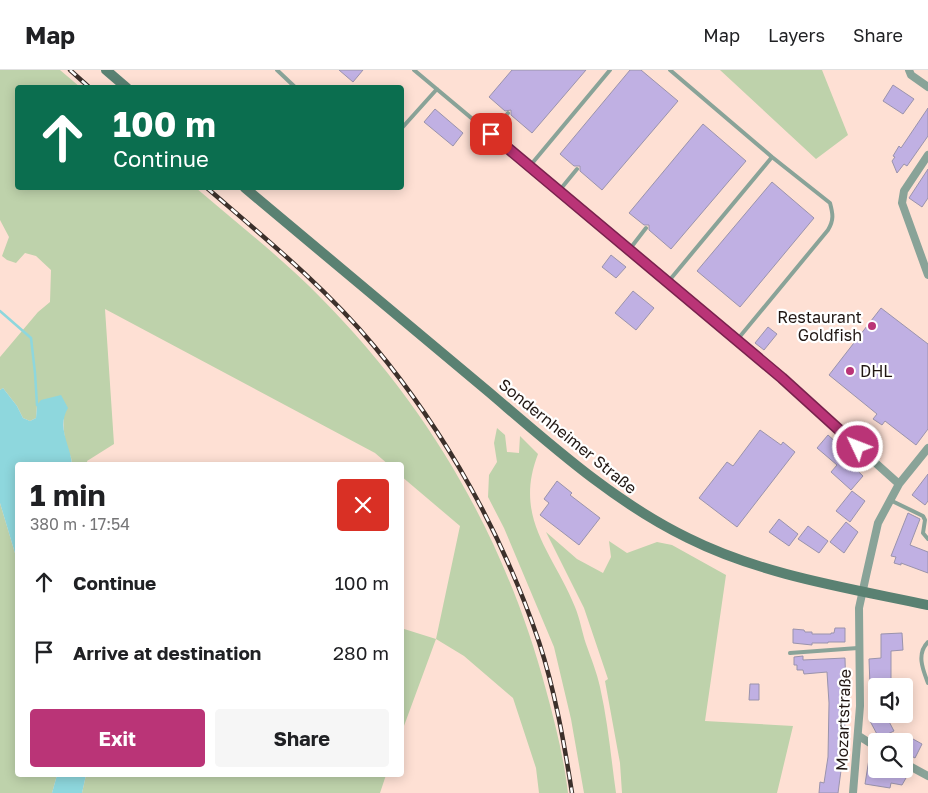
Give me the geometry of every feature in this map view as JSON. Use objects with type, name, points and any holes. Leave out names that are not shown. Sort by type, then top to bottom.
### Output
[{"type":"main road","points":[[108,71],[123,85]]},
{"type":"main road","name":"Sondernheimer Straße","points":[[247,190],[542,437],[608,490],[636,509],[688,538],[769,568],[928,605]]},
{"type":"street","points":[[909,70],[911,75],[928,88]]},
{"type":"street","points":[[928,155],[904,191],[902,203],[928,275]]},
{"type":"street","points":[[763,362],[899,484]]},
{"type":"street","name":"Mozartstraße","points":[[853,793],[860,706],[859,608],[878,523],[899,484],[928,448]]},
{"type":"street","points":[[859,736],[868,742]]},
{"type":"street","points":[[913,768],[928,776]]},
{"type":"lane","points":[[277,70],[293,85]]},
{"type":"lane","points":[[414,70],[763,362]]},
{"type":"lane","points":[[529,167],[610,70]]},
{"type":"lane","points":[[670,70],[772,157],[830,203],[833,212],[832,222],[737,340]]},
{"type":"lane","points":[[404,126],[437,90]]},
{"type":"lane","points":[[491,134],[508,113]]},
{"type":"lane","points":[[668,282],[772,157]]},
{"type":"lane","points":[[559,191],[577,169]]},
{"type":"lane","points":[[629,250],[646,228]]},
{"type":"lane","points":[[890,500],[923,516],[925,520],[923,533],[928,539]]},
{"type":"lane","points":[[928,642],[925,645],[920,662],[928,683]]},
{"type":"lane","name":"Mozartstraße","points":[[790,653],[858,648]]},
{"type":"green space","points":[[0,70],[60,70],[78,85],[15,85],[15,190],[198,190],[275,255],[321,298],[360,340],[397,385],[430,431],[486,529],[509,581],[529,635],[556,728],[568,793],[539,793],[536,768],[513,698],[464,656],[436,639],[460,526],[404,479],[404,462],[386,462],[375,453],[105,309],[114,444],[87,462],[72,462],[65,440],[64,415],[37,405],[36,418],[30,421],[23,418],[17,406],[3,388],[0,390],[0,357],[38,312],[50,302],[51,270],[36,256],[25,253],[16,263],[2,256],[9,237],[0,220]]},
{"type":"green space","points":[[720,70],[822,70],[848,135],[816,159]]},
{"type":"green space","points":[[497,428],[505,435],[507,452],[519,453],[520,436],[538,454],[532,477],[530,498],[533,516],[547,552],[575,607],[597,676],[605,713],[616,793],[584,793],[571,719],[554,647],[504,528],[488,497],[489,475],[497,462],[494,443]]},
{"type":"green space","points":[[0,503],[15,553],[15,777],[56,777],[52,793],[0,793]]},
{"type":"green space","points":[[546,532],[577,559],[603,573],[611,557],[609,541],[627,553],[657,542],[672,545],[726,575],[705,721],[793,726],[777,793],[622,793],[620,763],[605,681],[608,679],[584,608]]},
{"type":"green space","points":[[404,629],[436,639],[404,726]]},
{"type":"green space","points":[[86,777],[385,777],[380,793],[82,793]]},
{"type":"water","points":[[3,388],[17,406],[23,418],[30,421],[36,418],[37,405],[41,400],[61,395],[68,408],[63,423],[72,462],[15,462],[15,553],[0,503],[0,390]]},
{"type":"water","points":[[56,777],[86,777],[82,793],[52,793]]},
{"type":"building","points":[[339,70],[363,70],[353,82]]},
{"type":"building","points":[[512,70],[586,70],[532,133],[511,115],[511,110],[505,111],[489,97]]},
{"type":"building","points":[[630,70],[641,70],[678,101],[602,190],[580,171],[580,166],[574,166],[560,154]]},
{"type":"building","points":[[893,85],[914,99],[903,114],[883,101]]},
{"type":"building","points":[[928,108],[928,136],[907,166],[904,164],[897,173],[892,161],[895,157],[893,156],[899,146],[901,148]]},
{"type":"building","points":[[435,109],[463,133],[453,146],[424,122]]},
{"type":"building","points":[[703,124],[746,161],[671,249],[649,230],[649,225],[644,225],[629,213]]},
{"type":"building","points":[[928,169],[928,198],[922,207],[909,198]]},
{"type":"building","points":[[772,182],[814,218],[740,307],[697,271]]},
{"type":"building","points":[[611,255],[626,267],[616,278],[602,267]]},
{"type":"building","points":[[633,291],[654,308],[636,330],[615,313]]},
{"type":"building","points":[[881,308],[928,344],[928,429],[916,445],[885,421],[882,425],[873,419],[877,414],[829,375]]},
{"type":"building","points":[[768,327],[777,334],[764,350],[755,343]]},
{"type":"building","points":[[760,430],[781,445],[783,442],[795,452],[737,527],[699,498],[727,462],[733,466]]},
{"type":"building","points":[[828,435],[847,452],[843,457],[863,476],[851,490],[831,472],[837,465],[817,448]]},
{"type":"building","points":[[928,474],[928,501],[925,505],[912,495]]},
{"type":"building","points":[[557,481],[572,493],[570,495],[600,518],[579,545],[540,515],[549,503],[544,499]]},
{"type":"building","points":[[852,491],[865,501],[850,522],[836,511]]},
{"type":"building","points":[[908,513],[920,519],[910,545],[928,552],[928,573],[901,563],[901,565],[894,563],[896,557],[891,556]]},
{"type":"building","points":[[779,519],[798,534],[789,546],[769,532]]},
{"type":"building","points":[[846,522],[858,532],[844,553],[830,542]]},
{"type":"building","points":[[808,526],[828,541],[819,553],[798,539]]},
{"type":"building","points":[[835,628],[845,628],[845,642],[812,643],[812,645],[793,643],[793,629],[812,632],[812,634],[831,634],[834,633]]},
{"type":"building","points":[[902,633],[903,650],[891,651],[891,678],[870,678],[869,659],[881,658],[881,634]]},
{"type":"building","points":[[803,656],[803,660],[845,658],[844,748],[838,793],[819,793],[820,782],[824,783],[828,757],[829,703],[827,672],[804,674],[803,670],[797,670],[797,665],[794,665],[794,657]]},
{"type":"building","points":[[750,684],[759,684],[759,700],[749,700]]},
{"type":"building","points":[[871,723],[890,723],[894,731],[890,733],[876,733]]},
{"type":"building","points":[[913,739],[922,744],[915,758],[913,757]]},
{"type":"building","points":[[868,765],[868,778],[906,778],[902,785],[891,783],[890,788],[865,784]]},
{"type":"waterway","points":[[0,311],[31,338],[37,405]]},
{"type":"railway","points":[[70,70],[87,85]]},
{"type":"railway","points":[[209,190],[315,283],[355,324],[400,379],[425,414],[470,486],[508,563],[525,602],[539,642],[550,679],[572,793]]},
{"type":"place","name":"Restaurant Goldfish","points":[[872,326]]},
{"type":"place","name":"DHL","points":[[850,371]]},
{"type":"route","points":[[491,134],[782,378],[858,447]]}]
